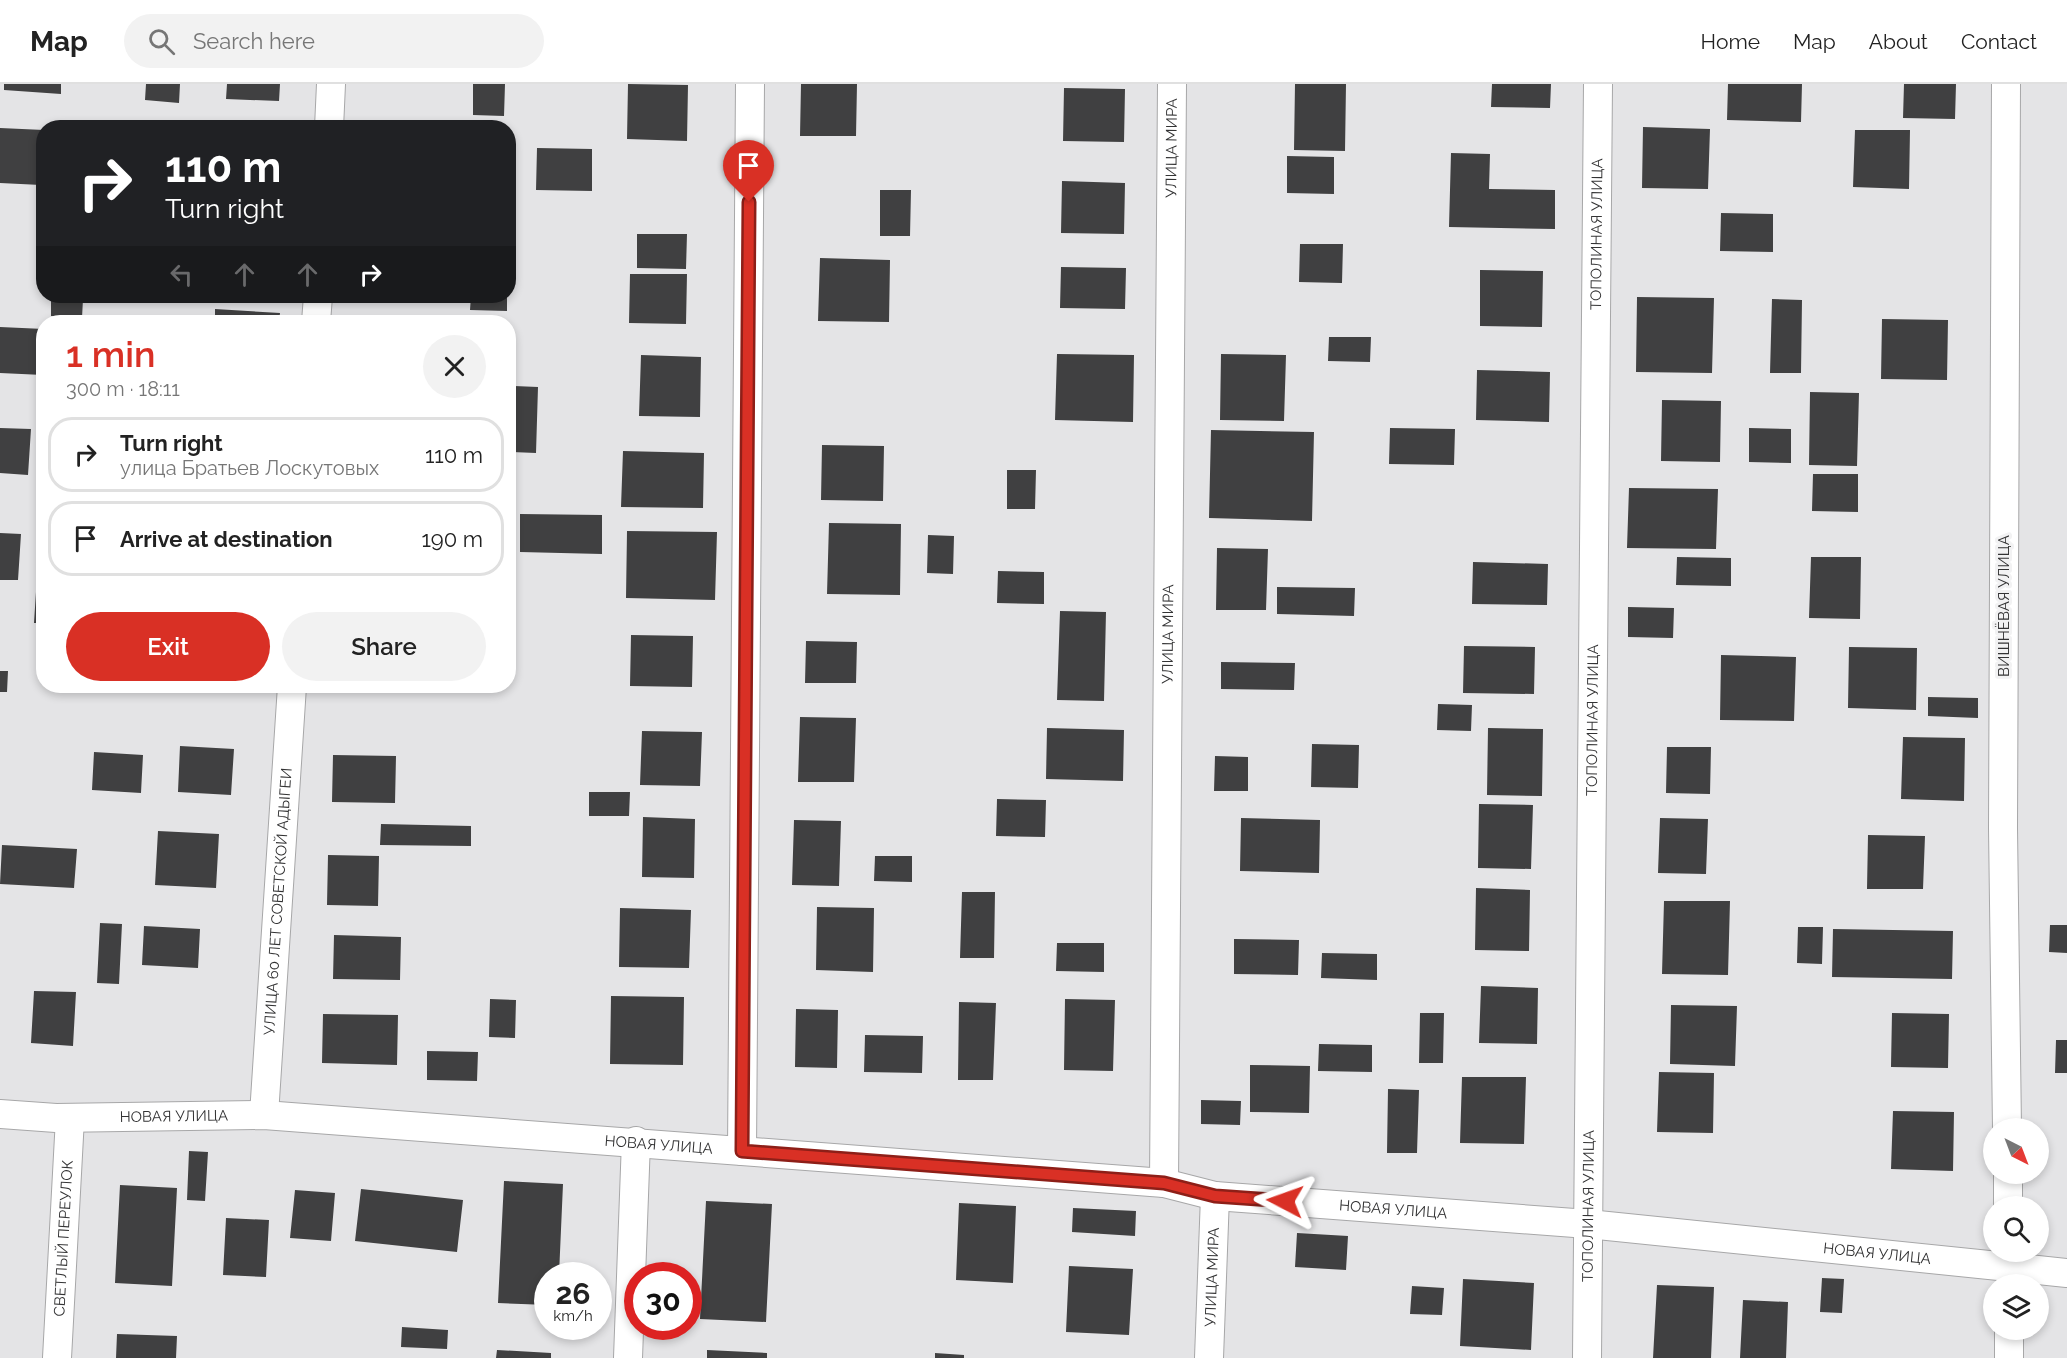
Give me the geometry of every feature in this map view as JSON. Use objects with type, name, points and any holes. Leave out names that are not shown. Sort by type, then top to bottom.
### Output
[{"type":"street","points":[[330,120],[332,84]]},
{"type":"street","points":[[742,1151],[750,84]]},
{"type":"street","name":"УЛИЦА МИРА","points":[[1164,1183],[1172,84]]},
{"type":"street","name":"ТОПОЛИНАЯ УЛИЦА","points":[[1587,1358],[1598,84]]},
{"type":"street","name":"ВИШНЁВАЯ УЛИЦА","points":[[2006,84],[2003,828],[2007,1118]]},
{"type":"street","name":"УЛИЦА 60 ЛЕТ СОВЕТСКОЙ АДЫГЕИ","points":[[264,1115],[292,693]]},
{"type":"street","name":"НОВАЯ УЛИЦА","points":[[0,1114],[70,1118],[264,1115],[636,1141],[1164,1183],[1215,1196],[1588,1224],[2067,1273]]},
{"type":"street","name":"СВЕТЛЫЙ ПЕРЕУЛОК","points":[[57,1358],[70,1118]]},
{"type":"street","points":[[628,1358],[636,1141]]},
{"type":"street","name":"УЛИЦА МИРА","points":[[1209,1358],[1215,1196]]},
{"type":"street","points":[[2009,1340],[2009,1358]]},
{"type":"building","points":[[4,84],[61,84],[61,94],[4,90]]},
{"type":"building","points":[[146,84],[180,84],[179,103],[145,100]]},
{"type":"building","points":[[227,84],[280,84],[279,101],[226,99]]},
{"type":"building","points":[[473,84],[505,84],[504,116],[473,115]]},
{"type":"building","points":[[628,84],[688,85],[687,141],[627,139]]},
{"type":"building","points":[[801,84],[857,84],[856,136],[800,136]]},
{"type":"building","points":[[1295,84],[1346,84],[1345,151],[1294,150]]},
{"type":"building","points":[[1492,84],[1551,84],[1550,108],[1491,107]]},
{"type":"building","points":[[1728,84],[1802,84],[1801,122],[1727,120]]},
{"type":"building","points":[[1904,84],[1956,84],[1955,119],[1903,118]]},
{"type":"building","points":[[1064,88],[1125,89],[1124,142],[1063,141]]},
{"type":"building","points":[[1643,127],[1710,129],[1708,189],[1642,188]]},
{"type":"building","points":[[0,128],[36,130],[36,185],[0,183]]},
{"type":"building","points":[[1855,130],[1910,130],[1909,189],[1853,187]]},
{"type":"building","points":[[537,148],[592,149],[592,191],[536,190]]},
{"type":"building","points":[[1451,153],[1490,154],[1489,189],[1555,190],[1555,229],[1449,227]]},
{"type":"building","points":[[1287,156],[1334,157],[1334,194],[1287,193]]},
{"type":"building","points":[[1062,181],[1125,183],[1124,234],[1061,233]]},
{"type":"building","points":[[880,190],[911,190],[910,236],[880,236]]},
{"type":"building","points":[[1721,213],[1773,214],[1773,252],[1720,251]]},
{"type":"building","points":[[637,234],[687,234],[686,269],[637,268]]},
{"type":"building","points":[[1300,244],[1343,244],[1342,283],[1299,282]]},
{"type":"building","points":[[820,258],[890,260],[889,322],[818,321]]},
{"type":"building","points":[[1061,267],[1126,268],[1125,309],[1060,308]]},
{"type":"building","points":[[1480,270],[1543,271],[1542,327],[1480,326]]},
{"type":"building","points":[[630,274],[687,274],[686,324],[629,323]]},
{"type":"building","points":[[1637,297],[1714,298],[1712,373],[1636,372]]},
{"type":"building","points":[[1772,299],[1802,300],[1801,373],[1770,373]]},
{"type":"building","points":[[51,303],[83,303],[82,315],[51,315]]},
{"type":"building","points":[[470,303],[507,303],[507,311],[470,310]]},
{"type":"building","points":[[215,309],[280,313],[280,315],[215,315]]},
{"type":"building","points":[[1882,319],[1948,320],[1947,380],[1881,379]]},
{"type":"building","points":[[0,327],[36,329],[36,375],[0,373]]},
{"type":"building","points":[[1329,337],[1371,337],[1370,362],[1328,361]]},
{"type":"building","points":[[1057,354],[1134,355],[1133,422],[1055,420]]},
{"type":"building","points":[[1221,354],[1286,355],[1284,421],[1220,420]]},
{"type":"building","points":[[641,355],[701,357],[700,417],[639,416]]},
{"type":"building","points":[[1477,370],[1550,372],[1549,422],[1476,420]]},
{"type":"building","points":[[516,386],[538,387],[536,453],[516,452]]},
{"type":"building","points":[[1810,392],[1859,393],[1857,466],[1809,465]]},
{"type":"building","points":[[1662,400],[1721,401],[1720,462],[1661,461]]},
{"type":"building","points":[[0,428],[31,429],[28,475],[0,473]]},
{"type":"building","points":[[1390,428],[1455,429],[1454,465],[1389,464]]},
{"type":"building","points":[[1749,428],[1791,429],[1791,463],[1749,462]]},
{"type":"building","points":[[1211,430],[1314,432],[1312,521],[1209,518]]},
{"type":"building","points":[[822,445],[884,446],[883,501],[821,500]]},
{"type":"building","points":[[623,451],[704,453],[703,508],[621,507]]},
{"type":"building","points":[[1007,470],[1036,470],[1035,509],[1007,509]]},
{"type":"building","points":[[1813,474],[1858,474],[1858,512],[1812,511]]},
{"type":"building","points":[[1629,488],[1718,489],[1716,549],[1627,548]]},
{"type":"building","points":[[520,514],[602,515],[602,554],[520,552]]},
{"type":"building","points":[[829,523],[901,524],[900,595],[827,594]]},
{"type":"building","points":[[627,531],[717,532],[715,600],[626,598]]},
{"type":"building","points":[[0,533],[21,534],[18,580],[0,580]]},
{"type":"building","points":[[928,535],[954,536],[953,574],[927,573]]},
{"type":"building","points":[[1217,548],[1268,549],[1266,610],[1216,610]]},
{"type":"building","points":[[1677,557],[1731,558],[1731,586],[1676,585]]},
{"type":"building","points":[[1811,557],[1861,557],[1860,619],[1809,618]]},
{"type":"building","points":[[1473,562],[1548,564],[1547,605],[1472,604]]},
{"type":"building","points":[[998,571],[1044,572],[1044,604],[997,603]]},
{"type":"building","points":[[1277,587],[1355,588],[1354,616],[1277,614]]},
{"type":"building","points":[[36,592],[36,623],[34,623]]},
{"type":"building","points":[[1628,607],[1674,608],[1673,638],[1628,637]]},
{"type":"building","points":[[1060,611],[1106,612],[1104,701],[1057,700]]},
{"type":"building","points":[[631,635],[693,636],[692,687],[630,686]]},
{"type":"building","points":[[806,641],[857,642],[856,683],[805,683]]},
{"type":"building","points":[[1464,646],[1535,647],[1534,694],[1463,693]]},
{"type":"building","points":[[1849,647],[1917,648],[1916,710],[1848,708]]},
{"type":"building","points":[[1721,655],[1796,657],[1794,721],[1720,720]]},
{"type":"building","points":[[1221,662],[1295,663],[1294,690],[1221,689]]},
{"type":"building","points":[[0,671],[8,671],[7,692],[0,692]]},
{"type":"building","points":[[1928,697],[1978,698],[1978,718],[1928,716]]},
{"type":"building","points":[[1438,704],[1472,705],[1471,731],[1437,730]]},
{"type":"building","points":[[800,717],[856,718],[854,782],[798,782]]},
{"type":"building","points":[[1047,728],[1124,730],[1123,781],[1046,779]]},
{"type":"building","points":[[1488,728],[1543,729],[1542,796],[1487,795]]},
{"type":"building","points":[[642,731],[702,732],[700,786],[640,785]]},
{"type":"building","points":[[1903,737],[1965,738],[1964,801],[1901,799]]},
{"type":"building","points":[[1312,744],[1359,745],[1358,788],[1311,787]]},
{"type":"building","points":[[180,746],[234,749],[231,795],[178,792]]},
{"type":"building","points":[[1667,747],[1711,747],[1710,794],[1666,793]]},
{"type":"building","points":[[94,752],[143,755],[141,793],[92,790]]},
{"type":"building","points":[[333,755],[396,756],[395,803],[332,802]]},
{"type":"building","points":[[1215,756],[1248,757],[1248,791],[1214,791]]},
{"type":"building","points":[[589,792],[630,792],[629,816],[589,816]]},
{"type":"building","points":[[997,799],[1046,800],[1045,837],[996,836]]},
{"type":"building","points":[[1479,804],[1533,805],[1531,869],[1478,868]]},
{"type":"building","points":[[643,817],[695,819],[694,878],[642,877]]},
{"type":"building","points":[[1241,818],[1320,820],[1319,873],[1240,871]]},
{"type":"building","points":[[1660,818],[1708,819],[1706,874],[1658,873]]},
{"type":"building","points":[[794,820],[841,821],[839,886],[792,885]]},
{"type":"building","points":[[381,824],[471,826],[471,846],[380,845]]},
{"type":"building","points":[[158,831],[219,834],[216,888],[155,885]]},
{"type":"building","points":[[1868,835],[1925,836],[1923,889],[1867,889]]},
{"type":"building","points":[[2,845],[77,849],[74,888],[0,884]]},
{"type":"building","points":[[328,855],[379,856],[378,906],[327,905]]},
{"type":"building","points":[[875,856],[912,856],[912,882],[874,881]]},
{"type":"building","points":[[1476,888],[1530,890],[1529,951],[1475,950]]},
{"type":"building","points":[[962,892],[995,892],[994,958],[960,958]]},
{"type":"building","points":[[1664,901],[1730,901],[1728,975],[1662,974]]},
{"type":"building","points":[[817,907],[874,908],[873,972],[816,970]]},
{"type":"building","points":[[620,908],[691,910],[689,968],[619,967]]},
{"type":"building","points":[[100,923],[122,924],[119,984],[97,983]]},
{"type":"building","points":[[2050,925],[2067,925],[2067,953],[2049,952]]},
{"type":"building","points":[[144,926],[200,929],[198,968],[142,965]]},
{"type":"building","points":[[1798,927],[1823,927],[1822,964],[1797,963]]},
{"type":"building","points":[[1833,929],[1953,931],[1952,979],[1832,977]]},
{"type":"building","points":[[334,935],[401,937],[400,980],[333,979]]},
{"type":"building","points":[[1234,939],[1299,940],[1298,975],[1234,974]]},
{"type":"building","points":[[1057,943],[1104,943],[1104,972],[1056,971]]},
{"type":"building","points":[[1322,953],[1377,954],[1377,980],[1321,978]]},
{"type":"building","points":[[1481,986],[1538,988],[1537,1044],[1479,1043]]},
{"type":"building","points":[[34,991],[76,992],[73,1046],[31,1043]]},
{"type":"building","points":[[611,996],[684,997],[683,1065],[610,1064]]},
{"type":"building","points":[[490,999],[516,1000],[515,1038],[489,1037]]},
{"type":"building","points":[[1065,999],[1115,1000],[1113,1071],[1064,1070]]},
{"type":"building","points":[[959,1002],[996,1003],[993,1080],[958,1080]]},
{"type":"building","points":[[1671,1005],[1737,1006],[1735,1066],[1670,1064]]},
{"type":"building","points":[[796,1009],[838,1010],[837,1068],[795,1067]]},
{"type":"building","points":[[1420,1013],[1444,1013],[1443,1063],[1419,1063]]},
{"type":"building","points":[[1892,1013],[1949,1014],[1948,1068],[1891,1067]]},
{"type":"building","points":[[323,1014],[398,1015],[397,1065],[322,1063]]},
{"type":"building","points":[[865,1035],[923,1036],[922,1073],[864,1072]]},
{"type":"building","points":[[2056,1040],[2067,1040],[2067,1073],[2055,1073]]},
{"type":"building","points":[[1319,1044],[1372,1045],[1372,1072],[1318,1071]]},
{"type":"building","points":[[427,1051],[478,1052],[477,1081],[427,1080]]},
{"type":"building","points":[[1250,1065],[1310,1066],[1309,1113],[1250,1112]]},
{"type":"building","points":[[1659,1072],[1714,1073],[1713,1133],[1657,1132]]},
{"type":"building","points":[[1462,1077],[1526,1077],[1524,1144],[1460,1143]]},
{"type":"building","points":[[1388,1089],[1419,1090],[1417,1153],[1387,1153]]},
{"type":"building","points":[[1201,1100],[1241,1101],[1240,1125],[1201,1124]]},
{"type":"building","points":[[1893,1111],[1954,1112],[1953,1171],[1891,1169]]},
{"type":"building","points":[[189,1151],[208,1152],[205,1201],[187,1200]]},
{"type":"building","points":[[504,1181],[563,1184],[560,1262],[534,1262],[534,1304],[498,1303]]},
{"type":"building","points":[[120,1185],[177,1188],[172,1286],[115,1283]]},
{"type":"building","points":[[361,1189],[463,1200],[457,1252],[355,1241]]},
{"type":"building","points":[[295,1190],[335,1193],[331,1241],[290,1238]]},
{"type":"building","points":[[706,1201],[772,1204],[766,1322],[702,1319]]},
{"type":"building","points":[[959,1203],[1016,1206],[1013,1283],[956,1280]]},
{"type":"building","points":[[1073,1208],[1136,1211],[1135,1236],[1072,1232]]},
{"type":"building","points":[[226,1218],[269,1220],[266,1277],[223,1275]]},
{"type":"building","points":[[1297,1233],[1348,1236],[1346,1270],[1295,1267]]},
{"type":"building","points":[[1069,1266],[1133,1269],[1129,1335],[1066,1332]]},
{"type":"building","points":[[1822,1278],[1844,1279],[1842,1313],[1820,1312]]},
{"type":"building","points":[[1463,1279],[1534,1283],[1531,1350],[1460,1346]]},
{"type":"building","points":[[1657,1285],[1714,1287],[1711,1358],[1653,1358]]},
{"type":"building","points":[[1412,1286],[1444,1288],[1442,1315],[1410,1314]]},
{"type":"building","points":[[1743,1300],[1788,1302],[1786,1358],[1740,1358]]},
{"type":"building","points":[[402,1327],[448,1330],[447,1349],[401,1347]]},
{"type":"building","points":[[117,1334],[177,1336],[176,1358],[116,1358]]},
{"type":"building","points":[[497,1350],[551,1353],[551,1358],[496,1358]]},
{"type":"building","points":[[707,1350],[767,1353],[767,1358],[707,1358]]},
{"type":"building","points":[[935,1353],[964,1355],[964,1358],[935,1358]]},
{"type":"route","points":[[749,202],[742,1151],[1164,1183],[1215,1196],[1285,1201]]}]
